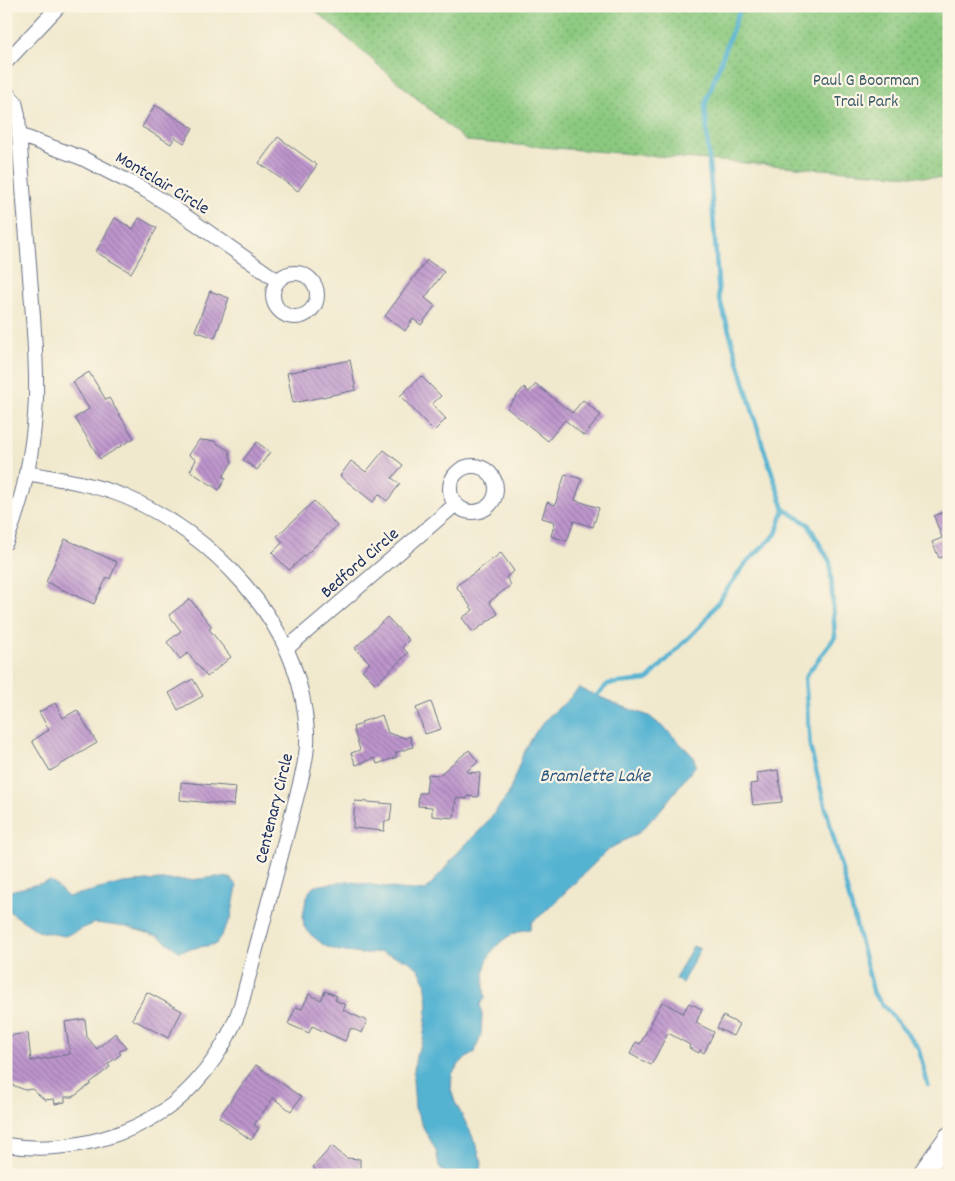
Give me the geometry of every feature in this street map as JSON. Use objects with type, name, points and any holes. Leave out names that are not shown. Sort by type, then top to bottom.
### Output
[{"type":"main road","points":[[922,1175],[949,1137]]},
{"type":"street","points":[[6,62],[59,6]]},
{"type":"street","points":[[6,92],[13,99],[16,107],[19,135],[36,377],[33,435],[18,510],[6,542]]},
{"type":"street","name":"Montclair Circle","points":[[19,135],[82,158],[145,190],[278,281]]},
{"type":"street","name":"Centenary Circle","points":[[6,1145],[26,1148],[53,1148],[81,1144],[107,1137],[142,1123],[166,1108],[188,1090],[214,1059],[226,1040],[241,1005],[297,796],[306,752],[307,727],[303,700],[296,674],[286,649],[270,620],[246,586],[214,554],[187,532],[141,505],[109,491],[76,482],[26,473]]},
{"type":"street","name":"Bedford Circle","points":[[286,649],[456,504]]},
{"type":"green space","name":"Paul G Boorman Trail Park","points":[[310,6],[949,6],[949,179],[466,141]]},
{"type":"water","name":"Bramlette Lake","points":[[579,688],[649,716],[670,733],[693,756],[696,765],[640,832],[609,849],[545,912],[532,922],[530,929],[522,930],[508,937],[491,953],[484,972],[485,999],[480,1004],[482,1015],[481,1034],[475,1052],[461,1062],[452,1074],[451,1090],[476,1145],[482,1163],[480,1175],[446,1175],[439,1166],[436,1150],[415,1108],[413,1079],[416,1055],[423,1041],[428,1003],[425,981],[418,968],[407,960],[380,952],[361,954],[339,951],[325,946],[304,927],[305,904],[309,892],[314,886],[347,881],[425,891],[460,850],[484,826],[508,795],[523,754],[535,733],[548,717]]},
{"type":"water","points":[[216,877],[230,878],[237,886],[231,918],[216,944],[179,951],[158,936],[127,927],[95,923],[65,936],[38,931],[6,909],[6,892],[51,881],[68,897],[123,883]]},
{"type":"water","points":[[693,946],[700,949],[682,983],[675,979]]},
{"type":"building","points":[[155,105],[193,128],[184,143],[175,137],[171,144],[142,127]]},
{"type":"building","points":[[278,137],[317,165],[298,191],[259,163]]},
{"type":"building","points":[[115,218],[133,229],[139,218],[157,228],[131,273],[96,252]]},
{"type":"building","points":[[427,260],[444,272],[425,298],[435,306],[421,325],[413,319],[405,331],[385,316]]},
{"type":"building","points":[[210,291],[229,298],[215,338],[195,331]]},
{"type":"building","points":[[350,360],[356,390],[293,403],[287,373]]},
{"type":"building","points":[[89,372],[106,400],[109,398],[134,438],[100,459],[75,418],[89,409],[73,382]]},
{"type":"building","points":[[421,376],[441,396],[432,404],[446,419],[434,431],[400,396]]},
{"type":"building","points":[[536,384],[572,413],[583,400],[601,415],[584,436],[565,420],[548,441],[507,408],[524,387],[529,392]]},
{"type":"building","points":[[199,440],[214,441],[229,451],[232,462],[223,477],[226,478],[219,490],[190,471],[196,460],[189,455]]},
{"type":"building","points":[[257,442],[270,452],[257,470],[243,460]]},
{"type":"building","points":[[384,450],[403,465],[392,478],[400,484],[387,501],[379,494],[373,502],[340,476],[351,461],[366,472]]},
{"type":"building","points":[[565,474],[582,479],[575,500],[599,508],[593,527],[574,521],[567,541],[551,536],[555,522],[542,518],[547,502],[555,505]]},
{"type":"building","points":[[314,501],[337,526],[289,570],[272,553],[283,542],[277,536]]},
{"type":"building","points":[[949,510],[949,555],[939,558],[932,542],[942,538],[934,516]]},
{"type":"building","points":[[65,539],[117,562],[110,579],[107,577],[94,604],[46,582]]},
{"type":"building","points":[[501,553],[514,571],[506,577],[511,585],[489,602],[498,614],[473,632],[462,618],[473,610],[456,586]]},
{"type":"building","points":[[190,599],[212,627],[209,629],[231,657],[207,677],[188,653],[180,659],[167,642],[181,631],[169,615]]},
{"type":"building","points":[[387,617],[409,640],[402,647],[408,653],[376,684],[362,670],[370,663],[355,648]]},
{"type":"building","points":[[193,679],[203,696],[178,710],[169,693]]},
{"type":"building","points":[[431,702],[441,729],[425,734],[416,708]]},
{"type":"building","points":[[55,703],[63,718],[77,710],[97,743],[50,771],[32,741],[49,730],[39,712]]},
{"type":"building","points":[[382,715],[388,733],[405,738],[410,736],[413,747],[395,753],[397,757],[377,764],[375,758],[356,765],[351,753],[360,750],[353,727],[362,724],[361,722]]},
{"type":"building","points":[[469,750],[478,762],[466,772],[480,773],[478,797],[456,798],[454,818],[432,816],[432,807],[418,806],[419,793],[426,793],[428,774],[439,775]]},
{"type":"building","points":[[778,770],[782,802],[753,805],[750,784],[758,783],[757,773]]},
{"type":"building","points":[[181,782],[236,787],[234,805],[180,800]]},
{"type":"building","points":[[355,801],[392,804],[390,821],[385,821],[384,831],[353,828]]},
{"type":"building","points":[[325,991],[337,996],[335,1000],[346,1005],[343,1010],[367,1021],[362,1033],[351,1028],[345,1041],[312,1026],[309,1033],[288,1024],[296,1007],[302,1009],[309,994],[321,1000]]},
{"type":"building","points":[[147,992],[182,1011],[168,1038],[132,1019]]},
{"type":"building","points":[[662,1002],[683,1013],[689,1003],[702,1009],[696,1023],[714,1032],[704,1053],[700,1050],[699,1053],[689,1048],[690,1045],[668,1033],[651,1065],[630,1054],[636,1042],[640,1044]]},
{"type":"building","points":[[723,1016],[739,1024],[733,1036],[717,1028]]},
{"type":"building","points":[[85,1019],[87,1037],[97,1049],[115,1033],[126,1047],[119,1052],[121,1054],[108,1064],[110,1067],[91,1084],[73,1097],[65,1097],[65,1102],[55,1104],[54,1099],[45,1100],[32,1089],[25,1090],[10,1084],[6,1080],[7,1036],[28,1033],[31,1061],[70,1054],[65,1022]]},
{"type":"building","points":[[256,1065],[301,1097],[291,1111],[273,1098],[254,1125],[259,1128],[251,1140],[219,1117]]},
{"type":"building","points":[[332,1146],[346,1158],[360,1159],[360,1175],[312,1175],[316,1170],[313,1167]]},
{"type":"waterway","points":[[741,6],[705,105],[719,297],[762,443],[784,509],[808,524],[830,562],[835,637],[805,677],[810,747],[874,994],[918,1047],[928,1085]]},
{"type":"waterway","points":[[597,695],[608,684],[647,680],[704,622],[745,564],[776,534],[784,509]]}]
